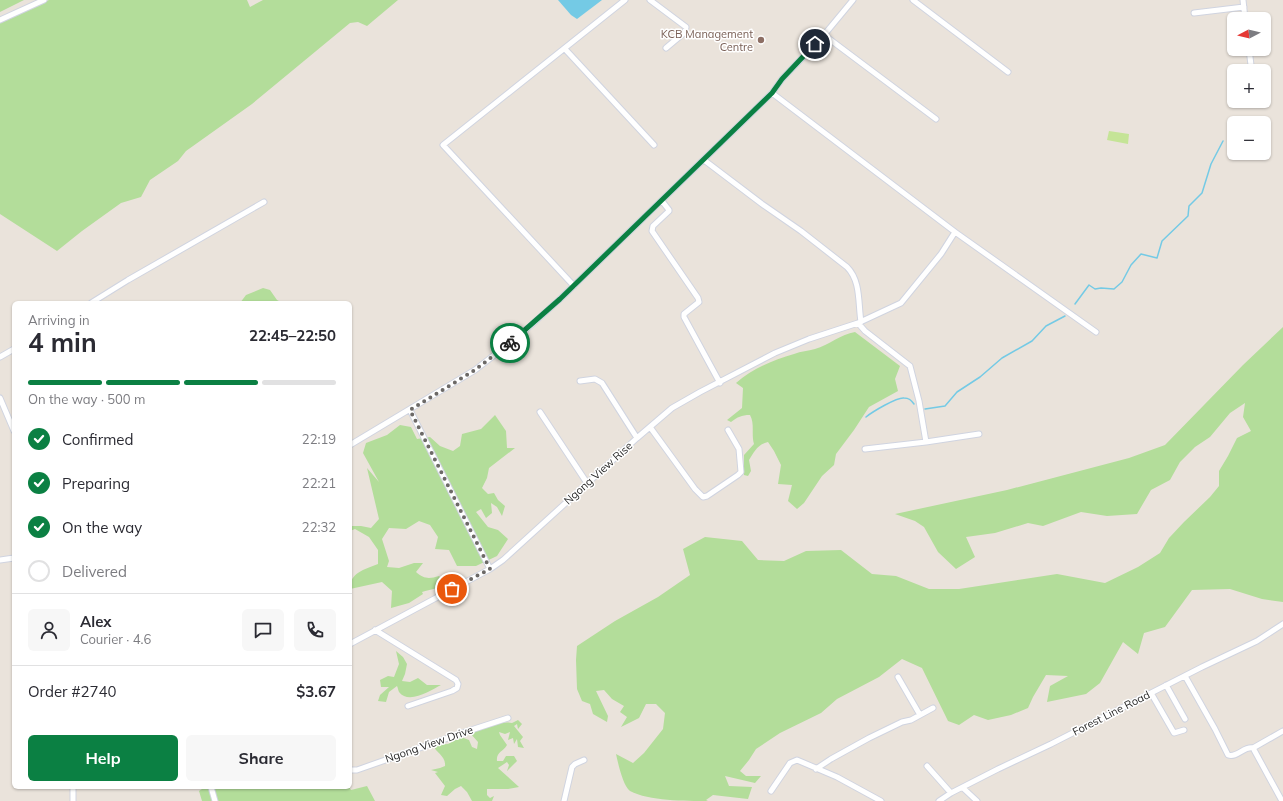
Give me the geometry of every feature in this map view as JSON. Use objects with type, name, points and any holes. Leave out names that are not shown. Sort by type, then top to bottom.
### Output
[{"type":"street","points":[[0,20],[44,0]]},
{"type":"street","points":[[574,286],[443,145],[625,0]]},
{"type":"street","points":[[650,0],[686,27],[685,32],[666,48]]},
{"type":"street","points":[[352,444],[410,410],[487,361],[539,318],[574,286],[772,93],[782,79],[824,35],[853,0]]},
{"type":"street","points":[[913,0],[1008,72]]},
{"type":"street","points":[[1243,0],[1244,12]]},
{"type":"street","points":[[1194,13],[1244,7]]},
{"type":"street","points":[[824,35],[936,119]]},
{"type":"street","points":[[565,49],[654,145]]},
{"type":"street","points":[[772,93],[956,232],[1096,332]]},
{"type":"street","points":[[704,160],[762,204],[801,231],[852,272],[857,287],[859,322],[865,331],[910,366],[919,401],[926,442]]},
{"type":"street","points":[[662,201],[670,210],[653,226],[652,231],[698,298],[699,302],[684,314],[684,317],[720,382]]},
{"type":"street","points":[[94,301],[264,202]]},
{"type":"street","name":"Ngong View Rise","points":[[352,643],[490,569],[503,560],[672,408],[775,353],[809,339],[859,322],[901,303],[941,254],[956,232]]},
{"type":"street","points":[[0,357],[12,350]]},
{"type":"street","points":[[580,382],[595,379],[602,383],[637,438]]},
{"type":"street","points":[[0,398],[12,426]]},
{"type":"street","points":[[410,410],[490,569]]},
{"type":"street","points":[[540,412],[587,483]]},
{"type":"street","points":[[650,427],[700,496],[703,497],[707,496],[741,472],[739,449],[728,430]]},
{"type":"street","points":[[865,449],[978,434]]},
{"type":"street","points":[[0,560],[12,558]]},
{"type":"street","name":"Forest Line Road","points":[[939,801],[951,793],[1257,641],[1283,624]]},
{"type":"street","points":[[375,630],[456,680],[458,684],[457,688],[452,691],[408,706]]},
{"type":"street","points":[[1185,676],[1228,755],[1233,756],[1249,748],[1253,748],[1283,731]]},
{"type":"street","points":[[898,677],[920,715]]},
{"type":"street","points":[[1166,685],[1185,719]]},
{"type":"street","points":[[1151,693],[1174,734],[1184,730]]},
{"type":"street","points":[[816,769],[869,738],[902,722],[911,720],[934,708]]},
{"type":"street","name":"Ngong View Drive","points":[[352,770],[357,770],[508,718]]},
{"type":"street","points":[[1253,748],[1282,801]]},
{"type":"street","points":[[564,801],[572,767],[584,760]]},
{"type":"street","points":[[770,791],[790,763],[794,761],[801,762],[837,777],[881,801]]},
{"type":"street","points":[[927,766],[951,793]]},
{"type":"street","points":[[963,788],[977,801]]},
{"type":"street","points":[[73,789],[73,801]]},
{"type":"street","points":[[212,789],[215,801]]},
{"type":"green space","points":[[0,0],[24,0],[0,12]]},
{"type":"green space","points":[[49,0],[247,0],[250,7],[263,0],[398,0],[367,26],[358,22],[350,23],[252,104],[186,151],[178,161],[150,180],[141,197],[121,203],[57,251],[0,214],[0,23]]},
{"type":"green space","points":[[1109,131],[1129,134],[1128,144],[1107,140]]},
{"type":"green space","points":[[263,288],[270,290],[279,301],[242,301],[246,295]]},
{"type":"green space","points":[[1283,327],[1283,602],[1262,599],[1230,589],[1192,590],[1165,627],[1144,633],[1138,654],[1123,642],[1100,683],[1086,694],[1047,702],[1050,686],[1068,676],[1046,675],[1028,708],[1011,715],[988,720],[974,715],[959,725],[948,721],[922,668],[902,659],[879,677],[837,699],[821,713],[780,733],[756,749],[740,771],[746,776],[761,776],[755,783],[725,776],[729,786],[752,787],[748,799],[713,795],[706,800],[708,801],[657,799],[638,794],[627,788],[621,774],[616,754],[633,763],[644,753],[663,729],[665,713],[656,704],[646,704],[639,718],[621,727],[627,717],[620,712],[624,706],[612,699],[604,690],[596,691],[608,716],[607,722],[593,714],[590,704],[582,701],[577,689],[577,646],[615,621],[658,597],[690,575],[683,549],[705,537],[742,541],[758,560],[784,561],[806,551],[841,550],[872,574],[896,576],[929,589],[959,589],[1057,574],[1105,583],[1138,567],[1160,553],[1169,538],[1219,486],[1219,471],[1237,438],[1251,431],[1243,417],[1245,403],[1230,413],[1210,437],[1195,447],[1180,462],[1170,480],[1151,490],[1137,514],[1107,516],[1081,512],[1043,526],[1028,523],[995,533],[966,537],[975,557],[956,569],[938,552],[924,527],[915,521],[895,514],[1007,490],[1129,458],[1165,445],[1243,365]]},
{"type":"green space","points":[[855,332],[900,366],[895,379],[898,391],[869,407],[836,454],[834,465],[822,476],[804,503],[797,509],[788,501],[792,485],[778,484],[781,465],[768,442],[759,446],[755,451],[749,460],[751,471],[748,476],[744,475],[744,455],[754,444],[753,425],[750,415],[744,415],[731,422],[727,420],[742,408],[743,388],[736,383],[756,369],[778,359],[812,350]]},
{"type":"green space","points":[[495,415],[506,431],[507,448],[515,448],[489,468],[487,478],[482,488],[488,494],[494,493],[498,500],[505,506],[502,516],[497,507],[491,503],[492,513],[486,518],[481,509],[476,512],[488,527],[498,530],[508,539],[497,556],[476,566],[457,566],[449,550],[435,549],[438,537],[430,525],[419,521],[406,529],[389,528],[382,539],[389,561],[387,567],[399,568],[414,563],[423,563],[416,572],[427,578],[439,576],[446,584],[422,592],[423,594],[409,603],[391,608],[392,591],[382,582],[352,589],[352,579],[355,575],[378,564],[378,550],[369,537],[355,529],[352,530],[352,526],[371,528],[379,519],[367,468],[379,482],[363,453],[366,443],[387,435],[400,425],[411,427],[417,439],[430,437],[440,446],[453,451],[460,446],[462,434],[481,429]]},
{"type":"green space","points":[[396,651],[403,657],[407,664],[402,681],[410,682],[418,678],[427,685],[441,685],[426,693],[414,697],[403,696],[399,692],[397,686],[389,692],[386,702],[378,701],[380,695],[389,687],[381,687],[380,680],[388,676],[394,677],[399,664]]},
{"type":"green space","points":[[518,720],[522,724],[518,729],[517,724],[514,726],[523,737],[520,741],[524,748],[518,747],[517,739],[514,744],[513,738],[508,740],[510,732],[505,734],[499,732],[507,745],[499,754],[497,761],[503,761],[506,756],[514,756],[517,761],[507,771],[509,765],[507,762],[498,768],[519,787],[508,789],[487,789],[487,795],[490,798],[494,796],[492,801],[472,801],[467,792],[461,786],[447,796],[441,795],[445,786],[435,773],[438,772],[431,770],[445,766],[445,763],[433,745],[448,744],[461,737],[469,740],[472,747],[477,749],[478,742],[470,733],[496,724],[507,722],[512,723]]},
{"type":"green space","points":[[367,786],[375,801],[202,801],[199,791],[202,789],[351,790]]},
{"type":"water","points":[[558,0],[602,0],[577,19],[571,15]]},
{"type":"waterway","points":[[1075,304],[1089,285],[1095,289],[1114,289],[1122,282],[1131,265],[1141,254],[1157,258],[1162,241],[1188,216],[1189,206],[1202,193],[1211,164],[1223,141]]},
{"type":"waterway","points":[[925,409],[945,406],[957,392],[980,377],[1002,358],[1032,341],[1046,326],[1065,316]]},
{"type":"waterway","points":[[866,417],[885,405],[901,398],[909,399],[914,404]]},
{"type":"way so far","points":[[452,589],[490,569],[410,410],[475,370],[510,343]]},
{"type":"place","name":"KCB Management Centre","points":[[761,40]]},
{"type":"route","points":[[510,343],[560,299],[673,191],[772,93],[782,79],[815,44]]}]
